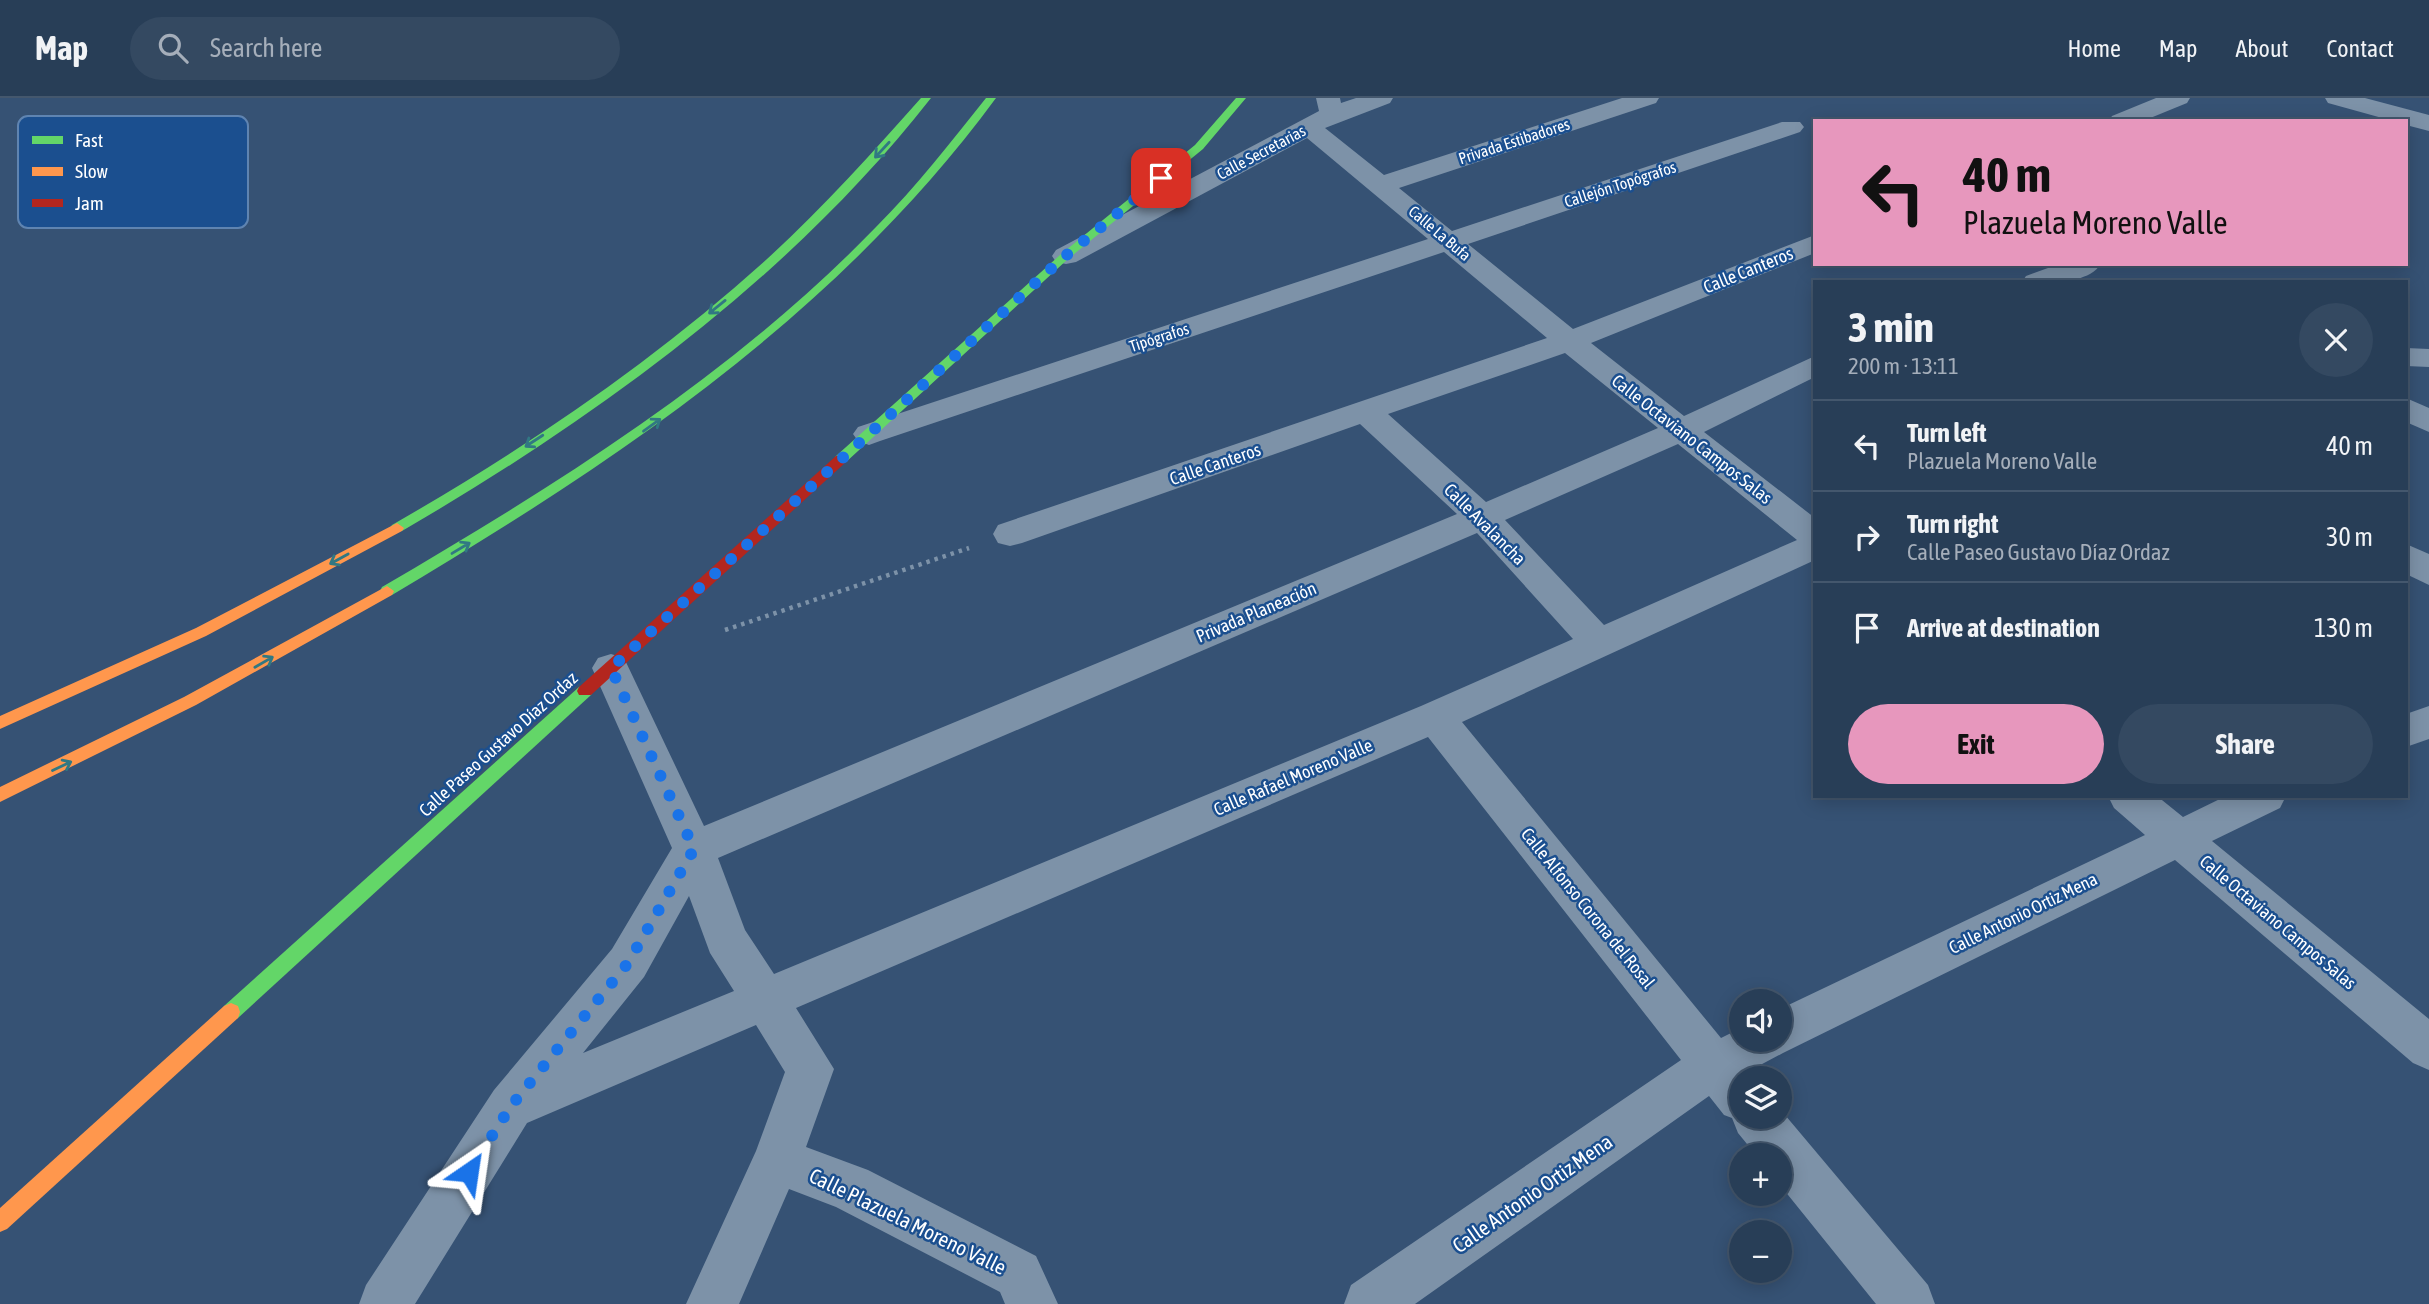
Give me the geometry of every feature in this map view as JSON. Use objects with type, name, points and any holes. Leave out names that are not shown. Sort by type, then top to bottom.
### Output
[{"type":"main road","points":[[0,723],[201,632],[312,573],[410,520],[576,414],[688,330],[770,263],[822,215],[926,98]]},
{"type":"main road","points":[[0,795],[220,688],[441,560],[622,446],[695,394],[825,282],[922,184],[991,98]]},
{"type":"main road","name":"Calle Paseo Gustavo Díaz Ordaz","points":[[0,1222],[1064,257],[1199,147],[1241,98]]},
{"type":"street","name":"Calle Secretarias","points":[[1064,257],[1323,113],[1381,98]]},
{"type":"street","name":"Privada Estibadores","points":[[1381,185],[1647,98]]},
{"type":"street","points":[[2127,119],[2178,98]]},
{"type":"street","points":[[2337,98],[2429,124]]},
{"type":"street","name":"Calle La Bufa","points":[[1323,113],[1381,185],[1569,341]]},
{"type":"street","name":"Callejón Topógrafos","points":[[1449,240],[1791,127]]},
{"type":"street","name":"Tipógrafos","points":[[869,434],[1449,240]]},
{"type":"street","name":"Calle Canteros","points":[[1010,534],[1569,341],[1813,244]]},
{"type":"street","points":[[2042,280],[2081,266]]},
{"type":"street","name":"Calle Octaviano Campos Salas","points":[[1569,341],[1813,534]]},
{"type":"street","points":[[2408,357],[2429,358]]},
{"type":"street","name":"Privada Planeación","points":[[694,849],[1482,517],[1681,430],[1813,366]]},
{"type":"street","points":[[2408,409],[2429,422]]},
{"type":"street","name":"Calle Avalancha","points":[[1366,412],[1482,517],[1598,643]]},
{"type":"street","name":"Calle Rafael Moreno Valle","points":[[511,1106],[1435,717],[1813,547]]},
{"type":"street","points":[[2408,557],[2429,572]]},
{"type":"street","points":[[611,668],[694,849],[726,939],[810,1069],[777,1160],[712,1304]]},
{"type":"street","name":"Calle Alfonso Corona del Rosal","points":[[1435,717],[1727,1082]]},
{"type":"street","points":[[2408,731],[2429,721]]},
{"type":"street","name":"Calle Octaviano Campos Salas","points":[[2130,798],[2429,1048]]},
{"type":"street","name":"Calle Antonio Ortiz Mena","points":[[1792,1026],[2262,798]]},
{"type":"street","points":[[385,1304],[511,1106],[628,963],[694,849]]},
{"type":"street","name":"Calle Antonio Ortiz Mena","points":[[1384,1301],[1727,1082],[1754,1052]]},
{"type":"street","points":[[1766,1129],[1909,1304]]},
{"type":"street","name":"Calle Plazuela Moreno Valle","points":[[777,1160],[850,1188],[1018,1274],[1032,1304]]},
{"type":"path","points":[[713,634],[1010,534]]},
{"type":"traffic: fast","points":[[397,528],[545,438],[685,335],[793,241],[852,181],[926,98]]},
{"type":"traffic: fast","points":[[387,591],[582,471],[706,383],[766,335],[878,232],[991,98]]},
{"type":"traffic: fast","points":[[841,459],[1064,257],[1199,147],[1241,98]]},
{"type":"traffic: fast","points":[[231,1012],[585,691]]},
{"type":"traffic: slow","points":[[0,723],[201,632],[397,528]]},
{"type":"traffic: slow","points":[[0,795],[190,701],[387,591]]},
{"type":"traffic: slow","points":[[0,1222],[231,1012]]},
{"type":"traffic: jam","points":[[585,691],[841,459]]},
{"type":"route","points":[[469,1172],[511,1106],[628,963],[694,849],[611,668],[1064,257],[1161,178]]}]
